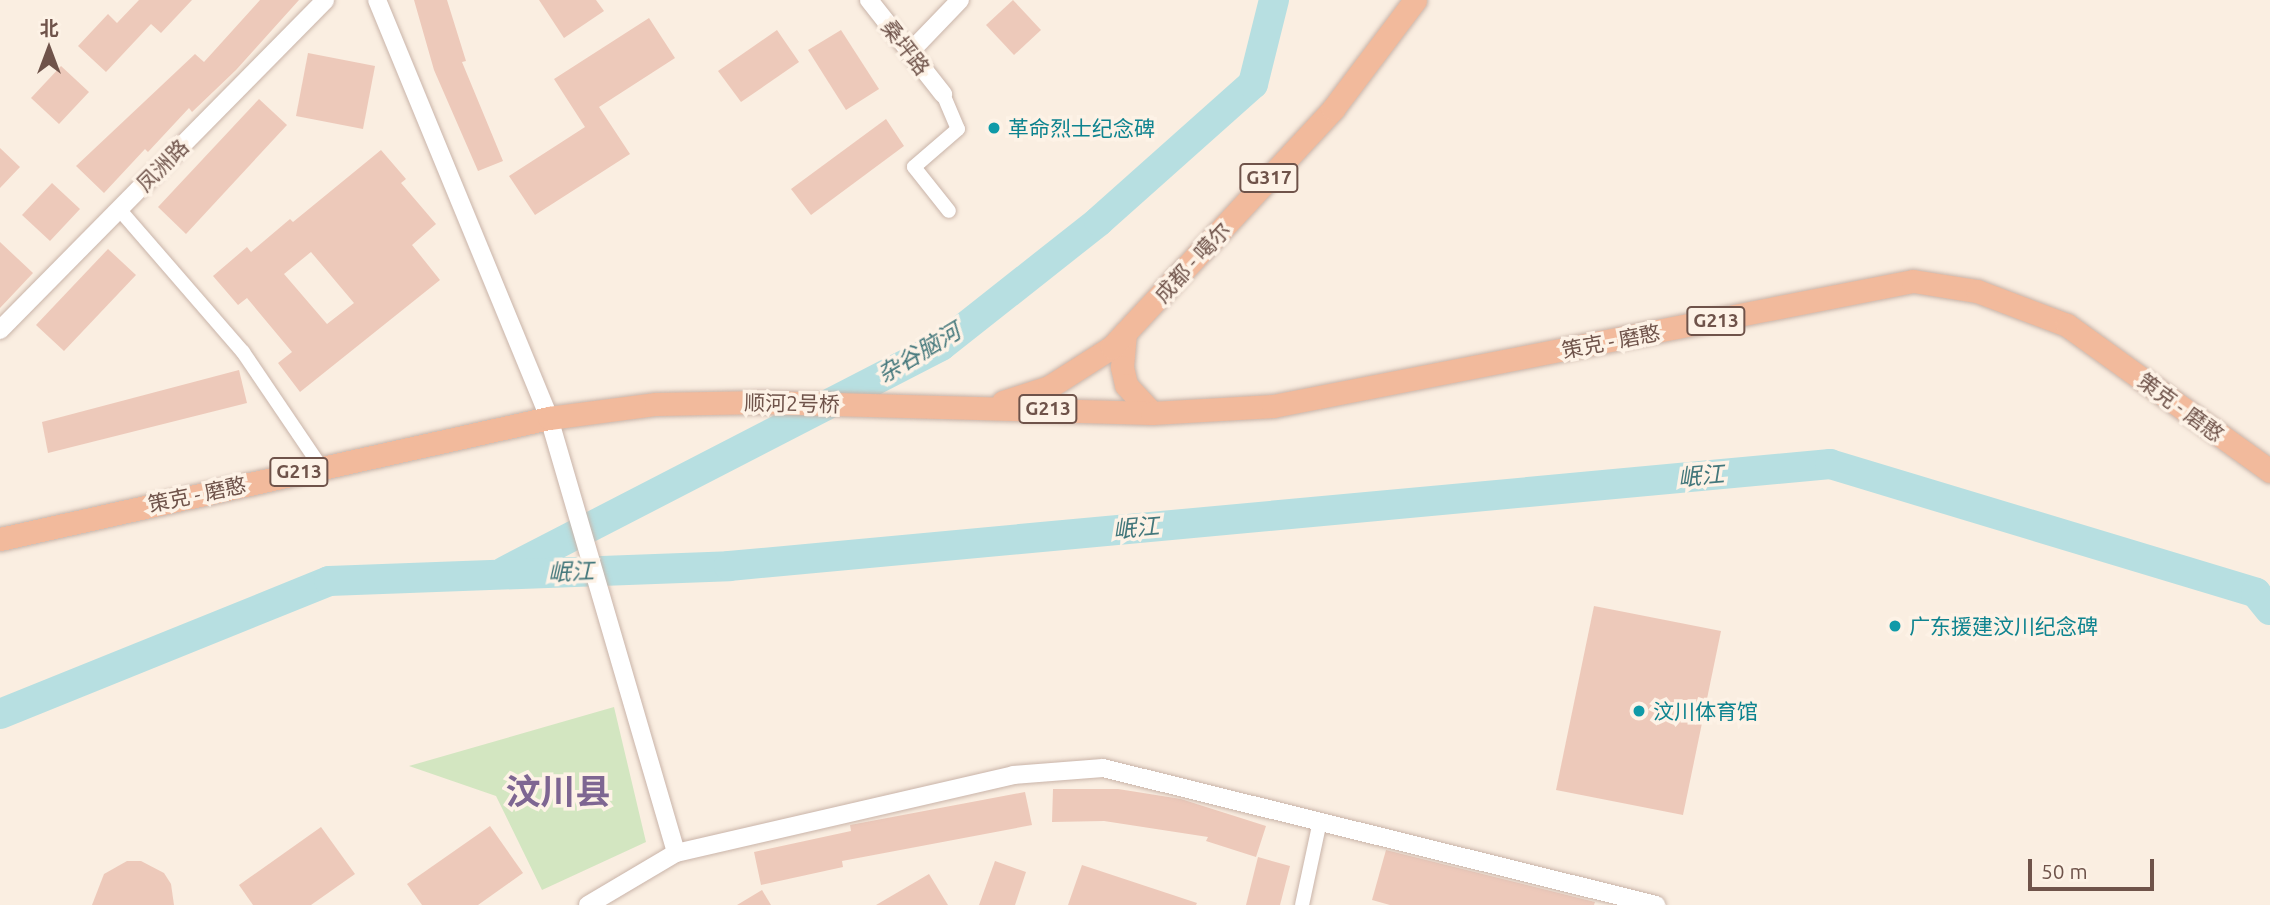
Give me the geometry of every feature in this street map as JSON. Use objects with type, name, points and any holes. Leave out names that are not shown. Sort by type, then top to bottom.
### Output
[{"type":"highway","name":"成都 - 噶尔","points":[[983,407],[1049,387],[1119,340],[1332,109],[1415,0]]},
{"type":"highway","name":"策克 - 磨憨","points":[[983,407],[1152,413],[1273,406],[1913,281],[1977,292],[2067,325],[2270,471]]},
{"type":"highway","points":[[1119,340],[1126,385],[1152,413]]},
{"type":"highway","name":"顺河2号桥","points":[[600,412],[656,404],[762,402],[983,407]]},
{"type":"highway","name":"策克 - 磨憨","points":[[0,539],[549,418],[600,412]]},
{"type":"street","name":"凤洲路","points":[[0,330],[325,0]]},
{"type":"street","points":[[377,0],[549,418],[676,853]]},
{"type":"street","name":"桑坪路","points":[[869,0],[943,94]]},
{"type":"street","points":[[910,52],[960,0]]},
{"type":"street","points":[[943,94],[958,129],[914,167],[949,211]]},
{"type":"street","points":[[119,209],[243,352],[321,467]]},
{"type":"street","points":[[589,905],[676,853],[1013,775],[1103,768],[1656,905]]},
{"type":"street","points":[[1302,905],[1320,821]]},
{"type":"green space","points":[[614,707],[646,842],[542,890],[496,796],[409,766]]},
{"type":"building","points":[[139,0],[192,0],[161,33],[151,24],[106,72],[78,46],[108,14],[117,23]]},
{"type":"building","points":[[260,0],[299,0],[236,70],[192,112],[189,108],[148,152],[145,149],[104,193],[76,166],[195,54],[204,62]]},
{"type":"building","points":[[414,0],[447,0],[466,61],[462,62],[503,161],[478,171],[434,70]]},
{"type":"building","points":[[539,0],[596,0],[604,11],[564,38]]},
{"type":"building","points":[[1013,0],[1041,30],[1014,55],[986,25]]},
{"type":"building","points":[[649,18],[675,58],[599,107],[630,154],[535,215],[509,176],[585,127],[554,79]]},
{"type":"building","points":[[777,30],[799,62],[741,102],[718,71]]},
{"type":"building","points":[[841,30],[879,89],[846,110],[808,50]]},
{"type":"building","points":[[308,53],[375,66],[363,129],[296,116]]},
{"type":"building","points":[[61,66],[89,92],[59,124],[31,98]]},
{"type":"building","points":[[259,99],[287,125],[186,234],[158,207]]},
{"type":"building","points":[[886,119],[904,146],[811,215],[791,189]]},
{"type":"building","points":[[0,148],[20,167],[0,188]]},
{"type":"building","points":[[381,150],[406,179],[401,183],[436,224],[412,245],[440,280],[300,392],[278,363],[292,352],[247,298],[238,305],[213,276],[247,247],[251,252],[290,219],[293,222]],"holes":[[[311,252],[354,303],[327,324],[284,274]]]},
{"type":"building","points":[[52,183],[80,209],[50,241],[22,215]]},
{"type":"building","points":[[0,242],[33,273],[0,308]]},
{"type":"building","points":[[108,249],[136,275],[64,351],[36,325]]},
{"type":"building","points":[[239,370],[247,403],[48,453],[42,422]]},
{"type":"building","name":"汶川体育馆","points":[[1594,606],[1721,631],[1683,815],[1556,790]]},
{"type":"building","points":[[1053,789],[1118,789],[1181,799],[1266,826],[1256,857],[1206,841],[1208,837],[1104,821],[1052,822]]},
{"type":"building","points":[[1025,792],[1032,825],[842,861],[843,867],[761,885],[754,852],[851,831],[850,825]]},
{"type":"building","points":[[490,826],[523,873],[478,905],[422,905],[407,884]]},
{"type":"building","points":[[321,827],[355,874],[311,905],[253,905],[239,885]]},
{"type":"building","points":[[1386,850],[1595,902],[1594,905],[1390,905],[1372,900]]},
{"type":"building","points":[[1258,857],[1290,866],[1280,905],[1246,905]]},
{"type":"building","points":[[127,861],[141,861],[164,873],[171,884],[174,905],[92,905],[104,874]]},
{"type":"building","points":[[995,861],[1026,872],[1015,905],[979,905]]},
{"type":"building","points":[[1082,865],[1197,903],[1068,905]]},
{"type":"building","points":[[929,874],[948,905],[876,905]]},
{"type":"building","points":[[762,890],[771,905],[737,905]]},
{"type":"waterway","name":"杂谷脑河","points":[[505,571],[941,346],[1099,221],[1253,84],[1274,0]]},
{"type":"waterway","name":"岷江","points":[[0,714],[329,581],[729,566],[1830,464],[2256,593],[2270,610]]},
{"type":"place","name":"革命烈士纪念碑","points":[[994,128]]},
{"type":"place","name":"广东援建汶川纪念碑","points":[[1895,626]]},
{"type":"place","name":"汶川体育馆","points":[[1639,711]]},
{"type":"district","name":"汶川县","points":[[558,791]]}]
